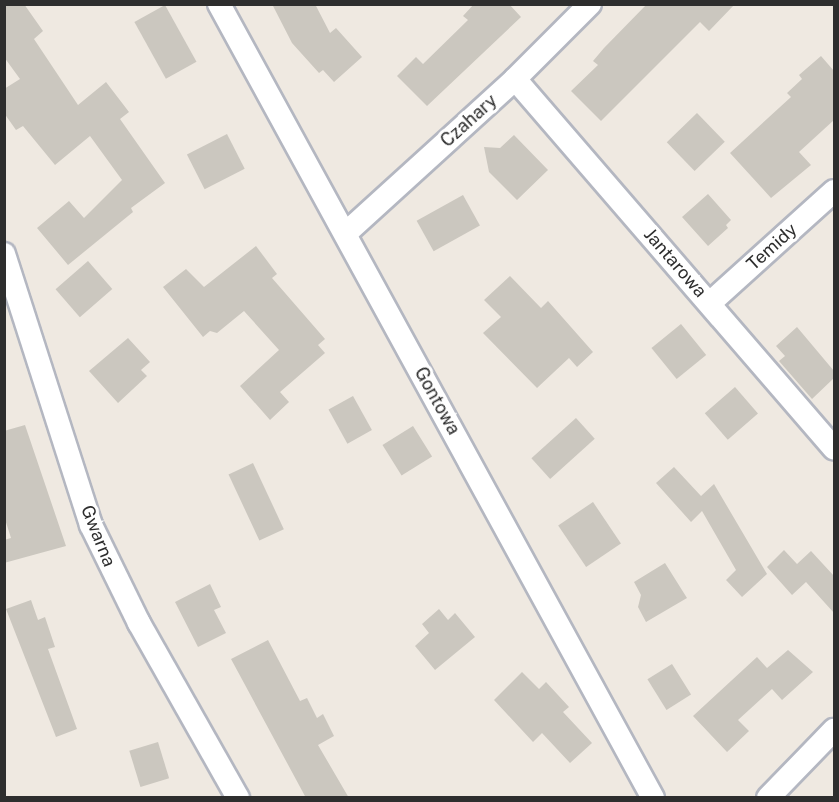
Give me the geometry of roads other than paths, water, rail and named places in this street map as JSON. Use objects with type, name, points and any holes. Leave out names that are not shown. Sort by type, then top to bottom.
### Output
[{"type":"street","name":"Gontowa","points":[[219,4],[654,798]]},
{"type":"street","name":"Czahary","points":[[346,233],[515,79],[590,4]]},
{"type":"street","name":"Jantarowa","points":[[515,79],[834,448]]},
{"type":"street","name":"Temidy","points":[[710,303],[834,191]]},
{"type":"street","name":"Gwarna","points":[[4,254],[91,525],[139,622],[238,798]]},
{"type":"street","points":[[768,798],[834,730]]}]
